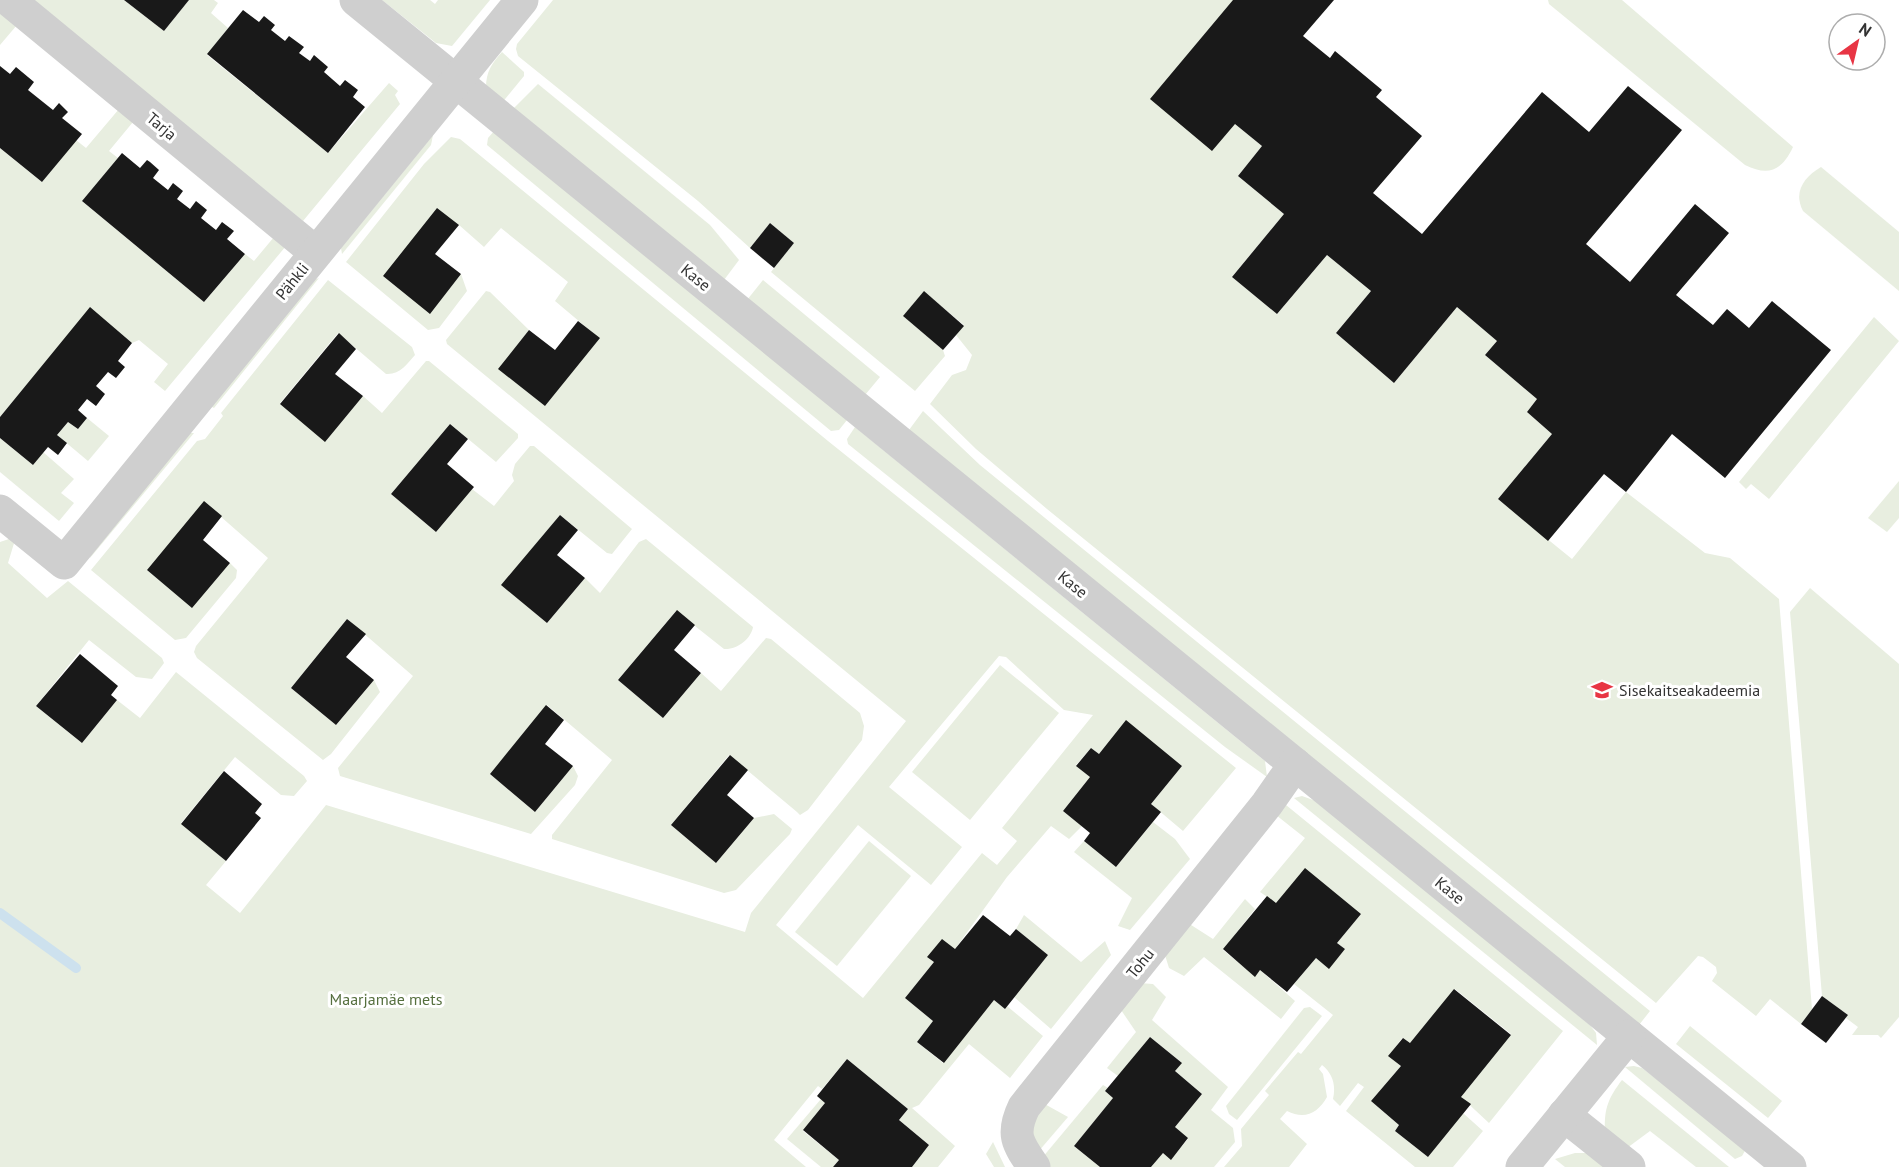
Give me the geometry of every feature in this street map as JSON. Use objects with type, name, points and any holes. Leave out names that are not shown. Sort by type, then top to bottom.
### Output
[{"type":"street","name":"Tarja","points":[[9,0],[315,252]]},
{"type":"street","name":"Kase","points":[[356,0],[1790,1167]]},
{"type":"street","name":"Pähkli","points":[[0,511],[64,563],[522,0]]},
{"type":"street","name":"Tohu","points":[[1034,1167],[1020,1148],[1015,1126],[1024,1107],[1267,804],[1295,764]]},
{"type":"street","points":[[1522,1167],[1629,1036]]},
{"type":"street","points":[[1564,1115],[1629,1167]]},
{"type":"green space","points":[[30,0],[124,0],[164,31],[189,0],[214,0],[218,3],[211,13],[228,28],[207,55],[328,153],[389,83],[398,91],[395,95],[400,104],[303,221]]},
{"type":"green space","points":[[382,0],[430,0],[435,4],[438,0],[490,0],[452,46],[436,43]]},
{"type":"green space","points":[[553,0],[1233,0],[1235,124],[1262,146],[1238,176],[1284,214],[1232,277],[1277,314],[1327,255],[1371,291],[1336,333],[1394,383],[1457,307],[1497,341],[1485,355],[1537,399],[1527,412],[1552,434],[1498,499],[1572,559],[1626,492],[1705,553],[1730,558],[1779,599],[1812,1009],[1801,1024],[1770,999],[1756,1016],[1712,981],[1717,973],[1716,967],[1698,956],[1656,1003],[1047,509],[976,449],[930,404],[952,375],[966,370],[972,355],[956,335],[964,325],[924,292],[903,316],[943,350],[945,356],[915,391],[771,272],[794,243],[770,223],[750,248],[698,201],[518,56],[517,44]]},
{"type":"green space","points":[[1548,0],[1622,0],[1793,147],[1789,155],[1779,166],[1768,171],[1745,165],[1549,4]]},
{"type":"green space","points":[[0,11],[17,25],[0,45]]},
{"type":"green space","points":[[502,52],[524,72],[524,76],[501,104],[486,87],[490,68]]},
{"type":"green space","points":[[538,84],[710,225],[739,260],[724,280],[509,113]]},
{"type":"green space","points":[[119,109],[133,122],[109,151],[118,158],[82,201],[204,302],[245,254],[254,261],[274,237],[286,246],[165,391],[154,382],[168,364],[139,340],[132,343],[90,308],[0,417],[0,148],[42,182],[76,140],[86,148]]},
{"type":"green space","points":[[495,130],[847,420],[839,430],[831,431],[487,145],[488,138]]},
{"type":"green space","points":[[433,135],[431,145],[342,254],[341,248]]},
{"type":"green space","name":"Maarjamäe mets","points":[[451,137],[460,139],[828,441],[1236,768],[1183,831],[1151,804],[1182,766],[1126,721],[1099,754],[1091,748],[1076,765],[1090,777],[1063,811],[1082,826],[1069,839],[1051,826],[1007,877],[955,949],[928,957],[934,962],[905,998],[933,1021],[917,1042],[943,1063],[994,1000],[1005,1009],[1007,1006],[1043,1036],[1010,1078],[969,1044],[919,1105],[912,1108],[955,1146],[938,1167],[912,1167],[929,1145],[899,1120],[908,1109],[847,1059],[822,1089],[818,1086],[774,1140],[806,1167],[0,1167],[0,542],[12,538],[15,540],[8,563],[47,598],[68,581],[162,658],[164,663],[152,679],[136,677],[89,640],[36,706],[82,743],[117,700],[140,718],[176,672],[304,776],[307,781],[294,796],[281,795],[235,757],[181,823],[226,861],[206,885],[240,913],[326,805],[745,932],[751,913],[906,721],[447,344],[446,340],[486,291],[490,292],[529,330],[499,369],[545,406],[599,338],[555,301],[568,282],[501,228],[484,247],[459,225],[383,276],[430,313],[461,274],[467,291],[439,328],[428,330],[346,262],[424,164]],"holes":[[[999,656],[1006,657],[1064,710],[1093,715],[1002,828],[1017,841],[997,865],[982,853],[863,998],[776,925],[858,825],[931,885],[962,847],[889,787]]]},
{"type":"green space","points":[[1821,167],[1899,232],[1899,291],[1803,211],[1799,198],[1802,186],[1810,175]]},
{"type":"green space","points":[[319,278],[214,408],[210,406],[314,280]]},
{"type":"green space","points":[[328,280],[412,347],[415,355],[399,371],[386,374],[338,333],[280,403],[325,441],[363,396],[382,413],[426,361],[429,361],[518,434],[518,438],[496,462],[450,424],[391,494],[436,532],[472,489],[494,506],[514,481],[512,475],[515,464],[530,446],[534,446],[632,529],[612,554],[607,553],[560,515],[502,585],[547,623],[585,578],[600,593],[639,542],[646,539],[753,627],[743,643],[734,648],[724,649],[676,611],[618,680],[663,718],[701,673],[721,691],[766,638],[771,639],[860,713],[864,726],[862,740],[808,810],[800,815],[729,755],[671,825],[716,863],[754,818],[774,814],[792,829],[790,834],[736,890],[724,893],[552,839],[552,835],[612,760],[547,705],[490,774],[535,812],[573,766],[578,776],[575,785],[531,834],[340,776],[338,768],[413,676],[347,619],[291,688],[336,725],[374,680],[380,692],[331,754],[323,760],[197,658],[194,652],[196,646],[268,558],[204,502],[147,570],[192,607],[230,563],[237,570],[236,578],[186,638],[175,640],[91,570],[197,441],[205,439],[223,416],[221,413]]},
{"type":"green space","points":[[763,280],[880,377],[865,395],[747,300]]},
{"type":"green space","points":[[1874,317],[1899,341],[1769,499],[1751,484],[1746,489],[1739,482]]},
{"type":"green space","points":[[923,411],[980,465],[1650,1011],[1639,1025],[909,430]]},
{"type":"green space","points":[[87,418],[109,436],[88,461],[57,435],[68,422],[78,429]]},
{"type":"green space","points":[[855,427],[1265,761],[1267,777],[1225,747],[848,444],[847,439]]},
{"type":"green space","points":[[188,433],[194,433],[90,558],[91,550]]},
{"type":"green space","points":[[0,438],[33,465],[43,452],[74,479],[61,493],[74,503],[59,521],[0,472]]},
{"type":"green space","points":[[1899,481],[1899,518],[1887,532],[1868,518]]},
{"type":"green space","points":[[1810,588],[1899,664],[1899,1017],[1881,1038],[1878,1035],[1852,1035],[1858,1027],[1846,1018],[1848,1015],[1822,996],[1790,612]]},
{"type":"green space","points":[[1000,665],[1059,713],[970,820],[912,772]]},
{"type":"green space","points":[[1302,796],[1316,801],[1590,1025],[1596,1033],[1597,1045],[1294,798]]},
{"type":"green space","points":[[1286,805],[1563,1031],[1489,1123],[1461,1097],[1511,1034],[1455,989],[1410,1043],[1402,1038],[1389,1056],[1401,1066],[1371,1101],[1399,1125],[1395,1131],[1428,1157],[1463,1113],[1483,1131],[1453,1167],[1415,1167],[1346,1111],[1364,1087],[1358,1083],[1340,1106],[1333,1099],[1334,1084],[1331,1076],[1322,1065],[1319,1069],[1323,1074],[1327,1097],[1323,1103],[1315,1111],[1305,1115],[1287,1111],[1280,1119],[1307,1144],[1289,1167],[1224,1167],[1242,1146],[1241,1129],[1269,1095],[1265,1091],[1298,1052],[1301,1054],[1333,1015],[1294,984],[1316,958],[1329,968],[1345,949],[1337,943],[1361,914],[1276,903],[1260,892],[1305,838],[1276,815]]},
{"type":"green space","points":[[1153,822],[1175,839],[1190,859],[1130,930],[1118,926],[1132,898],[1074,852],[1084,841],[1116,867]]},
{"type":"green space","points":[[869,841],[911,876],[837,966],[795,932]]},
{"type":"green space","points":[[1245,899],[1255,909],[1223,950],[1255,976],[1260,970],[1295,1001],[1281,1019],[1204,957],[1184,976],[1169,968],[1164,952],[1188,923],[1213,939]]},
{"type":"green space","points":[[1024,915],[1081,962],[1105,941],[1111,955],[1051,1029],[1014,997],[1048,955],[1016,929]]},
{"type":"green space","points":[[1139,983],[1153,984],[1166,997],[1152,1020],[1228,1087],[1211,1110],[1233,1128],[1235,1142],[1214,1167],[1151,1167],[1163,1153],[1171,1159],[1188,1139],[1175,1127],[1202,1094],[1175,1071],[1181,1062],[1150,1037],[1118,1076],[1107,1068],[1136,1032],[1119,1007]]},
{"type":"green space","points":[[1310,1007],[1322,1016],[1237,1120],[1229,1114],[1226,1106],[1304,1008]]},
{"type":"green space","points":[[1690,1026],[1782,1101],[1768,1118],[1676,1044]]},
{"type":"green space","points":[[1625,1067],[1642,1068],[1747,1147],[1742,1156],[1735,1159]]},
{"type":"green space","points":[[1622,1080],[1729,1167],[1696,1167],[1650,1131],[1627,1148],[1605,1130],[1608,1103]]},
{"type":"green space","points":[[1103,1085],[1108,1088],[1105,1091],[1113,1098],[1074,1146],[1100,1167],[1048,1167],[1042,1158]]},
{"type":"green space","points":[[821,1099],[825,1103],[803,1131],[839,1160],[833,1167],[821,1167],[787,1139]]},
{"type":"green space","points":[[1041,1102],[1068,1117],[1038,1152],[1033,1139],[1032,1127]]},
{"type":"green space","points":[[993,1142],[1005,1167],[994,1167],[986,1154]]},
{"type":"green space","points":[[1575,1153],[1588,1153],[1607,1167],[1565,1167],[1555,1159]]},
{"type":"building","points":[[124,0],[189,0],[164,31]]},
{"type":"building","points":[[1233,0],[1334,0],[1303,36],[1330,58],[1335,51],[1382,90],[1376,97],[1422,136],[1373,193],[1422,234],[1542,92],[1589,132],[1628,86],[1682,130],[1586,244],[1630,282],[1695,204],[1729,233],[1676,295],[1713,325],[1727,309],[1749,328],[1772,301],[1831,350],[1725,478],[1672,434],[1626,492],[1604,474],[1548,541],[1498,499],[1552,434],[1527,412],[1537,399],[1485,355],[1497,341],[1457,307],[1394,383],[1336,333],[1371,291],[1327,255],[1277,314],[1232,277],[1284,214],[1238,176],[1262,146],[1235,124],[1212,151],[1150,99]]},
{"type":"building","points":[[243,10],[259,22],[264,16],[275,25],[271,30],[285,41],[289,36],[304,47],[299,53],[310,61],[314,55],[328,67],[324,72],[340,86],[345,80],[358,90],[353,97],[365,107],[328,153],[207,54]]},
{"type":"building","points":[[0,66],[10,74],[16,67],[34,82],[28,90],[53,110],[59,103],[68,112],[62,118],[82,134],[42,182],[0,148]]},
{"type":"building","points":[[122,153],[140,168],[147,160],[150,162],[159,170],[153,178],[168,190],[173,183],[183,191],[177,199],[190,209],[196,201],[207,210],[201,218],[216,230],[222,222],[234,231],[227,239],[245,254],[204,302],[82,201]]},
{"type":"building","points":[[437,208],[459,225],[435,254],[461,274],[430,314],[383,276]]},
{"type":"building","points":[[770,223],[794,243],[774,268],[750,248]]},
{"type":"building","points":[[924,291],[964,326],[943,350],[903,316]]},
{"type":"building","points":[[90,307],[132,343],[118,361],[125,367],[116,378],[108,372],[96,386],[105,394],[96,406],[87,399],[78,410],[87,418],[78,429],[68,422],[57,435],[67,443],[58,455],[48,447],[33,465],[0,438],[0,417]]},
{"type":"building","points":[[578,321],[600,338],[545,406],[498,369],[529,330],[555,350]]},
{"type":"building","points":[[339,333],[356,349],[335,374],[363,396],[325,442],[280,404]]},
{"type":"building","points":[[450,424],[468,439],[447,464],[474,487],[436,532],[391,494]]},
{"type":"building","points":[[204,501],[222,516],[203,540],[230,563],[192,608],[147,570]]},
{"type":"building","points":[[560,515],[578,530],[557,555],[585,578],[547,623],[501,585]]},
{"type":"building","points":[[677,610],[695,625],[674,650],[701,673],[663,718],[618,680]]},
{"type":"building","points":[[347,619],[366,634],[346,657],[374,680],[336,725],[291,688]]},
{"type":"building","points":[[80,654],[118,686],[111,695],[117,700],[82,743],[36,706]]},
{"type":"building","points":[[546,705],[564,720],[545,744],[573,766],[535,812],[490,774]]},
{"type":"building","points":[[1126,720],[1182,766],[1151,804],[1161,812],[1116,867],[1084,841],[1090,833],[1063,811],[1090,777],[1076,766],[1091,748],[1099,754]]},
{"type":"building","points":[[730,755],[748,770],[727,795],[754,818],[716,863],[671,825]]},
{"type":"building","points":[[224,771],[262,804],[255,813],[261,818],[226,861],[181,824]]},
{"type":"building","points":[[1305,868],[1361,914],[1337,943],[1345,949],[1329,969],[1316,958],[1287,992],[1260,970],[1255,977],[1223,949],[1267,896],[1276,903]]},
{"type":"building","points":[[983,915],[1010,936],[1016,929],[1048,955],[1005,1009],[994,1000],[944,1063],[917,1042],[933,1021],[905,998],[934,962],[927,957],[942,939],[955,949]]},
{"type":"building","points":[[1454,989],[1511,1035],[1461,1097],[1471,1104],[1428,1157],[1395,1131],[1399,1125],[1371,1101],[1401,1066],[1388,1056],[1403,1038],[1410,1043]]},
{"type":"building","points":[[1822,996],[1848,1015],[1826,1043],[1801,1024]]},
{"type":"building","points":[[1150,1037],[1182,1063],[1175,1071],[1202,1094],[1175,1127],[1188,1138],[1171,1160],[1163,1153],[1151,1167],[1100,1167],[1074,1146],[1113,1098],[1105,1091]]},
{"type":"building","points":[[847,1059],[908,1109],[899,1120],[929,1145],[912,1167],[833,1167],[839,1160],[803,1130],[825,1103],[817,1096]]},
{"type":"waterway","points":[[0,913],[76,968]]},
{"type":"place","name":"Sisekaitseakadeemia","points":[[1602,690]]}]
